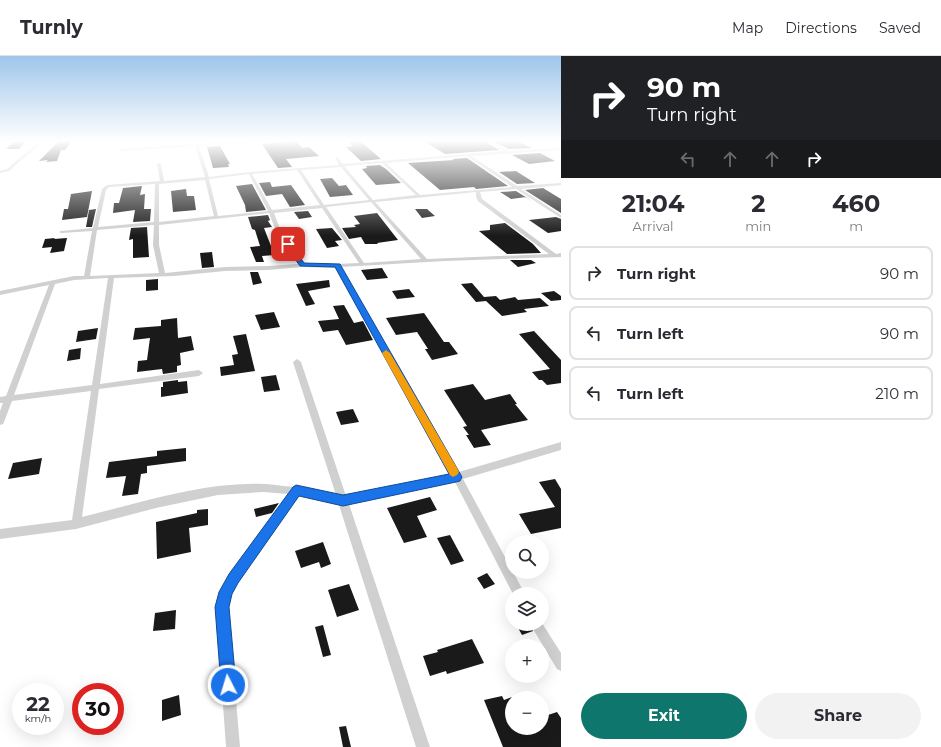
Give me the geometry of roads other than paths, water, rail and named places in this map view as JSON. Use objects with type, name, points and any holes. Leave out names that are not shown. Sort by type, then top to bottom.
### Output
[{"type":"street","points":[[159,172],[156,246],[162,274]]},
{"type":"street","points":[[205,172],[216,217]]},
{"type":"street","points":[[87,277],[104,188],[108,186],[160,183],[259,172]]},
{"type":"street","points":[[300,172],[362,264]]},
{"type":"street","points":[[347,172],[426,260]]},
{"type":"street","points":[[394,172],[419,196]]},
{"type":"street","points":[[493,172],[561,217]]},
{"type":"street","points":[[250,173],[271,212],[280,234],[302,265]]},
{"type":"street","points":[[61,232],[157,224],[419,196],[561,184]]},
{"type":"street","points":[[478,191],[478,197],[480,200],[554,255]]},
{"type":"street","points":[[0,293],[53,282],[87,277],[111,277],[302,265],[337,266],[426,260],[561,255]]},
{"type":"street","points":[[337,266],[456,477],[515,587]]},
{"type":"street","points":[[76,524],[111,277]]},
{"type":"street","points":[[0,422],[4,400],[53,282]]},
{"type":"street","points":[[297,362],[423,747]]},
{"type":"street","points":[[4,400],[199,372]]},
{"type":"street","points":[[0,534],[76,524],[156,503],[218,491],[263,488],[296,490],[343,501],[456,477],[561,446]]},
{"type":"street","points":[[234,747],[222,607],[226,592],[233,579],[296,490]]},
{"type":"street","points":[[540,631],[561,665]]}]
